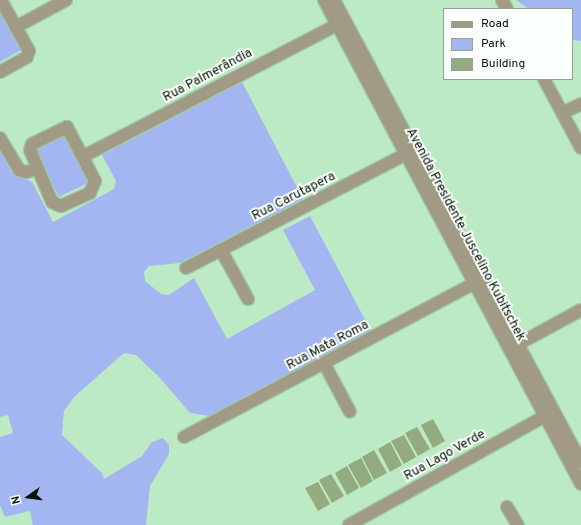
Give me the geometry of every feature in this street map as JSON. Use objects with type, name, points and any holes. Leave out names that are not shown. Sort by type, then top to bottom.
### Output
[{"type":"street","points":[[0,72],[29,54],[1,0]]},
{"type":"street","points":[[16,27],[66,0]]},
{"type":"street","name":"Avenida Presidente Juscelino Kubitschek","points":[[324,0],[341,22],[550,413],[581,462]]},
{"type":"street","name":"Avenida Presidente Juscelino Kubitschek","points":[[334,0],[341,22]]},
{"type":"street","name":"Rua Palmerândia","points":[[84,156],[341,22]]},
{"type":"street","points":[[545,80],[581,148]]},
{"type":"street","points":[[562,113],[581,104]]},
{"type":"street","points":[[63,128],[70,128],[95,181],[95,187],[90,192],[61,206],[52,202],[36,169],[30,154],[32,144],[63,128]]},
{"type":"street","points":[[0,138],[19,170],[36,169]]},
{"type":"street","name":"Rua Carutapera","points":[[186,268],[410,152]]},
{"type":"street","points":[[221,250],[248,299]]},
{"type":"street","name":"Rua Mata Roma","points":[[184,437],[480,281]]},
{"type":"street","points":[[514,346],[581,310]]},
{"type":"street","points":[[324,363],[350,412]]},
{"type":"street","name":"Avenida Presidente Juscelino Kubitschek","points":[[550,413],[581,484]]},
{"type":"street","name":"Rua Lago Verde","points":[[349,525],[550,413]]},
{"type":"street","points":[[507,507],[518,525]]},
{"type":"green space","points":[[516,0],[581,0],[581,41],[573,40],[573,8],[528,8]]},
{"type":"green space","points":[[0,11],[21,50],[0,62]]},
{"type":"green space","points":[[242,82],[303,199],[180,263],[149,266],[144,272],[145,281],[161,294],[169,295],[194,278],[227,339],[315,290],[283,230],[310,216],[371,331],[209,416],[190,413],[160,378],[136,355],[124,353],[74,397],[64,411],[62,435],[102,473],[104,479],[142,456],[152,442],[163,438],[169,445],[169,454],[150,486],[146,525],[33,525],[30,511],[5,517],[0,505],[0,437],[13,433],[8,415],[0,417],[0,149],[11,171],[32,182],[53,222],[114,189],[116,181],[102,155]]},
{"type":"green space","points":[[66,134],[90,182],[59,197],[35,151]]},
{"type":"building","points":[[433,419],[445,441],[433,448],[421,425]]},
{"type":"building","points":[[417,427],[430,449],[418,456],[405,433]]},
{"type":"building","points":[[404,435],[416,457],[404,464],[391,441]]},
{"type":"building","points":[[390,442],[402,465],[390,472],[378,449]]},
{"type":"building","points":[[374,450],[387,473],[374,480],[362,457]]},
{"type":"building","points":[[361,458],[373,481],[361,488],[348,465]]},
{"type":"building","points":[[347,466],[359,488],[347,495],[335,473]]},
{"type":"building","points":[[331,474],[344,496],[332,503],[319,480]]},
{"type":"building","points":[[318,482],[330,504],[318,511],[305,488]]}]
